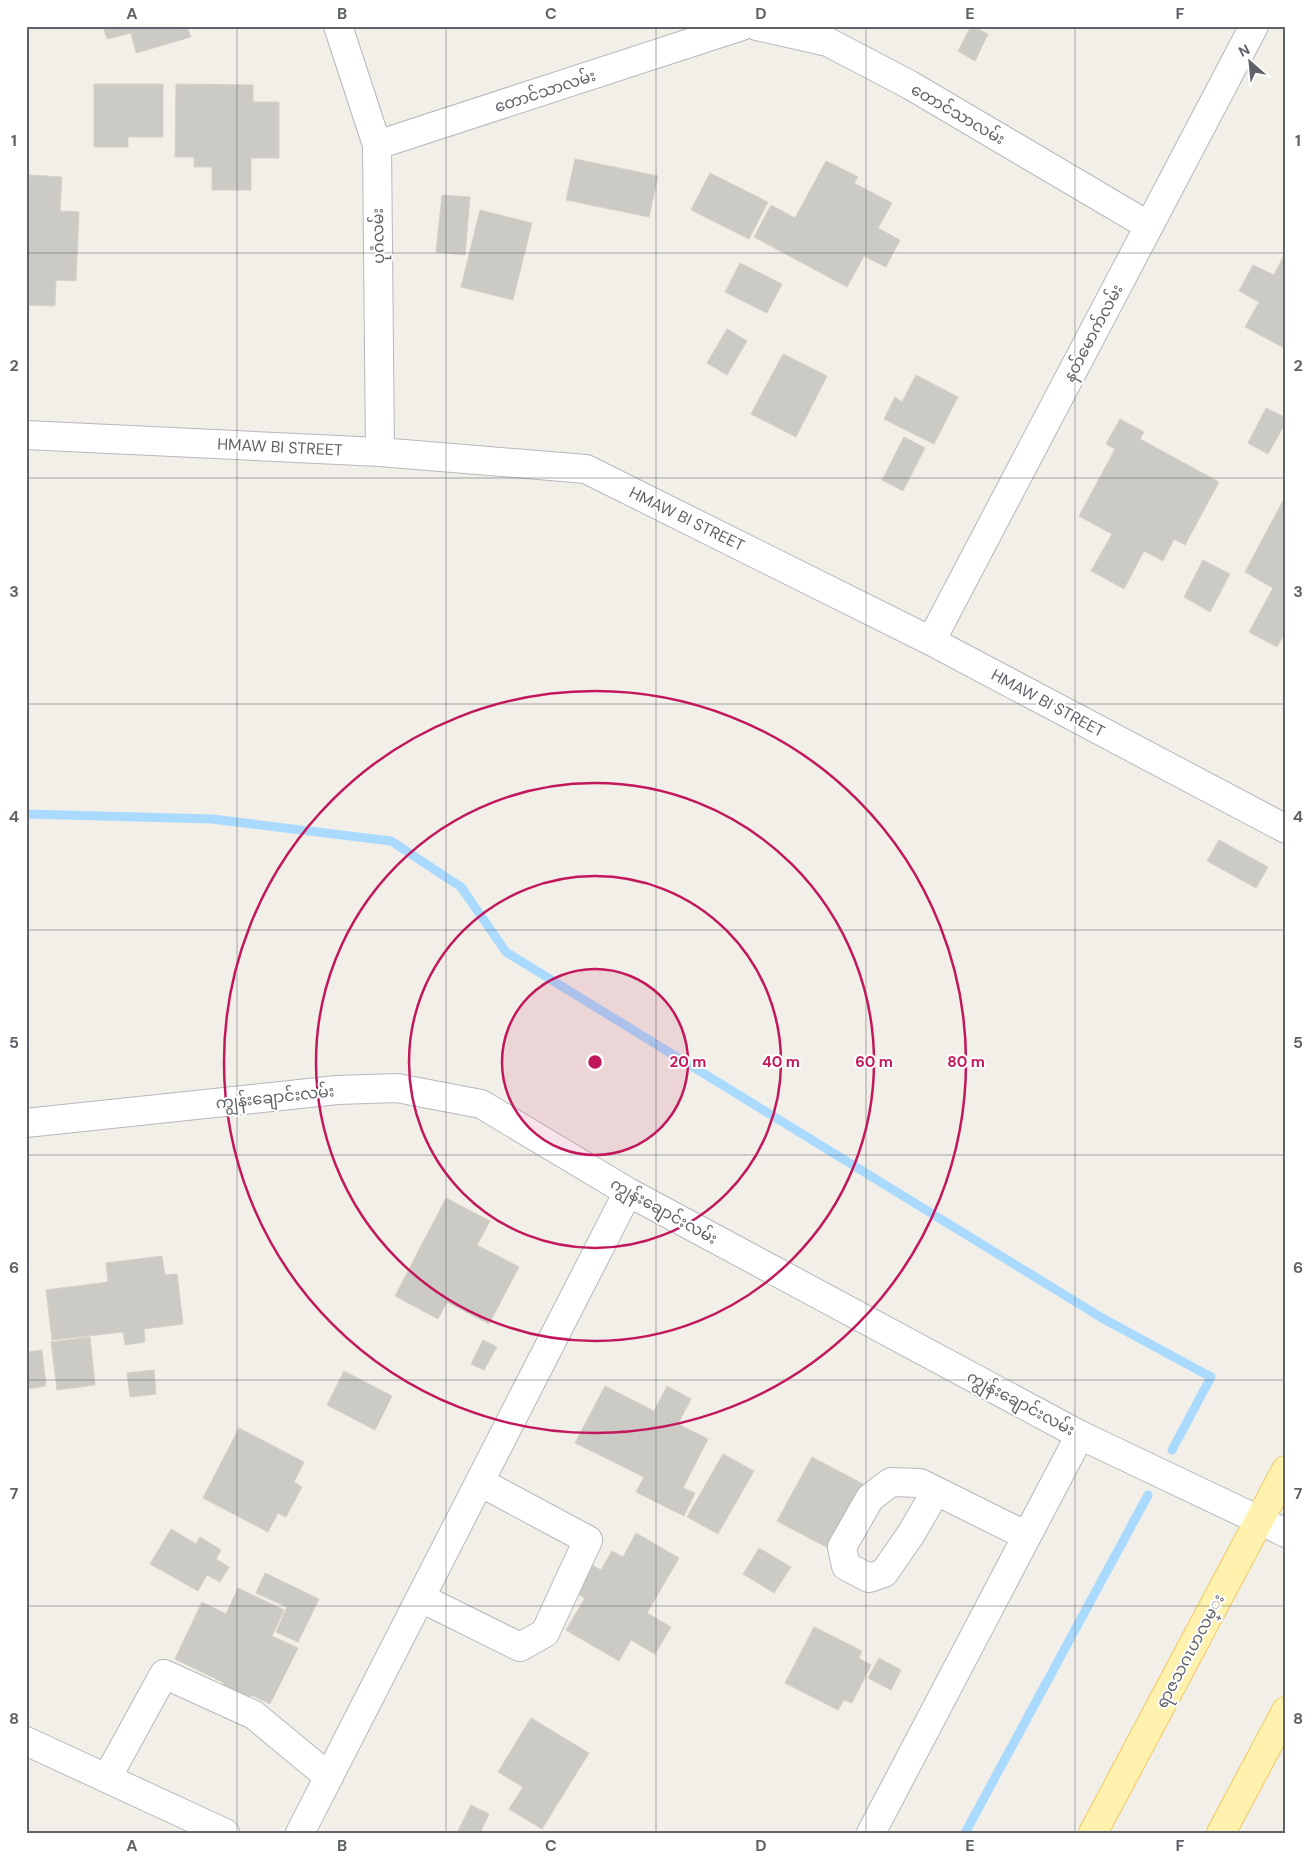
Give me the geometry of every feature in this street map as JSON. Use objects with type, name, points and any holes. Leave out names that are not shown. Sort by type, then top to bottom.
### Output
[{"type":"main road","name":"ရာဇသဂၤဟလမ္း","points":[[1094,1833],[1286,1470]]},
{"type":"main road","points":[[1221,1833],[1286,1710]]},
{"type":"street","name":"ပုဂံလမ်း","points":[[338,26],[377,146],[380,452]]},
{"type":"street","name":"တောင်သာလမ်း","points":[[377,146],[742,26]]},
{"type":"street","name":"တောင်သာလမ်း","points":[[757,26],[828,42],[910,85],[1149,226]]},
{"type":"street","name":"နတ်မောက်လမ်း","points":[[931,641],[1254,26]]},
{"type":"street","name":"HMAW BI STREET","points":[[26,435],[380,452],[586,469],[931,641],[1286,828]]},
{"type":"street","name":"ကျွန်းချောင်းလမ်း","points":[[26,1123],[337,1090],[397,1088],[481,1104],[628,1192],[1080,1435],[1286,1533]]},
{"type":"street","points":[[300,1833],[628,1192]]},
{"type":"street","points":[[870,1833],[1080,1435]]},
{"type":"street","points":[[421,1598],[520,1646],[545,1633],[588,1540],[480,1482]]},
{"type":"street","points":[[936,1491],[1027,1536]]},
{"type":"street","points":[[107,1778],[164,1674],[254,1715],[329,1777]]},
{"type":"street","points":[[26,1741],[225,1833]]},
{"type":"building","points":[[103,26],[187,26],[191,37],[136,53],[131,33],[107,39]]},
{"type":"building","points":[[971,26],[988,34],[975,61],[958,51]]},
{"type":"building","points":[[94,84],[163,84],[163,137],[128,137],[128,147],[94,147]]},
{"type":"building","points":[[176,84],[253,85],[253,102],[279,102],[279,158],[251,158],[251,190],[212,190],[212,167],[194,167],[194,157],[175,157]]},
{"type":"building","points":[[575,159],[658,176],[649,217],[566,200]]},
{"type":"building","points":[[826,161],[858,177],[854,183],[892,203],[878,228],[900,240],[886,267],[864,256],[847,287],[754,237],[771,205],[795,218]]},
{"type":"building","points":[[710,173],[768,202],[749,239],[691,210]]},
{"type":"building","points":[[29,175],[62,177],[60,211],[79,212],[76,281],[56,280],[55,306],[26,305],[26,211]]},
{"type":"building","points":[[442,195],[470,197],[465,255],[436,252]]},
{"type":"building","points":[[480,210],[532,223],[513,300],[461,287]]},
{"type":"building","points":[[1285,253],[1286,349],[1245,327],[1259,302],[1239,291],[1253,265],[1274,275]]},
{"type":"building","points":[[740,263],[782,284],[767,313],[725,292]]},
{"type":"building","points":[[727,329],[747,341],[727,375],[707,363]]},
{"type":"building","points":[[783,354],[827,376],[796,437],[751,414]]},
{"type":"building","points":[[916,375],[958,397],[934,444],[884,419],[895,397],[902,402]]},
{"type":"building","points":[[1266,408],[1286,418],[1286,422],[1268,454],[1248,443]]},
{"type":"building","points":[[1120,419],[1144,432],[1140,439],[1219,482],[1185,545],[1174,539],[1163,561],[1144,551],[1124,589],[1091,571],[1112,534],[1079,516],[1115,449],[1106,444]]},
{"type":"building","points":[[904,437],[925,448],[903,491],[882,480]]},
{"type":"building","points":[[1285,497],[1286,631],[1277,647],[1249,632],[1273,588],[1245,572]]},
{"type":"building","points":[[1203,560],[1230,574],[1210,612],[1184,597]]},
{"type":"building","points":[[1219,840],[1268,867],[1256,888],[1207,861]]},
{"type":"building","points":[[446,1198],[490,1221],[477,1245],[519,1267],[489,1324],[447,1302],[438,1319],[395,1296]]},
{"type":"building","points":[[162,1256],[165,1275],[177,1274],[183,1324],[144,1329],[145,1342],[125,1345],[123,1332],[52,1340],[46,1290],[108,1282],[106,1263]]},
{"type":"building","points":[[90,1337],[95,1385],[57,1390],[51,1342]]},
{"type":"building","points":[[483,1340],[497,1347],[484,1370],[471,1364]]},
{"type":"building","points":[[42,1350],[46,1386],[26,1389],[26,1352]]},
{"type":"building","points":[[154,1370],[156,1394],[130,1397],[127,1373]]},
{"type":"building","points":[[344,1371],[392,1396],[375,1430],[327,1405]]},
{"type":"building","points":[[605,1386],[654,1411],[667,1386],[691,1399],[678,1424],[708,1439],[683,1488],[695,1493],[684,1516],[636,1492],[644,1477],[575,1443]]},
{"type":"building","points":[[239,1428],[304,1462],[294,1482],[302,1487],[286,1517],[278,1513],[268,1532],[203,1498]]},
{"type":"building","points":[[723,1454],[754,1471],[718,1534],[687,1517]]},
{"type":"building","points":[[812,1457],[863,1484],[828,1548],[777,1521]]},
{"type":"building","points":[[171,1529],[196,1544],[200,1537],[221,1550],[216,1559],[229,1567],[220,1582],[207,1575],[198,1591],[150,1564]]},
{"type":"building","points":[[636,1533],[679,1558],[647,1613],[671,1627],[655,1654],[631,1640],[619,1661],[566,1630],[585,1598],[569,1589],[585,1561],[601,1570],[612,1551],[623,1557]]},
{"type":"building","points":[[759,1548],[791,1567],[774,1593],[743,1574]]},
{"type":"building","points":[[265,1573],[319,1599],[298,1642],[276,1632],[287,1607],[256,1593]]},
{"type":"building","points":[[238,1588],[284,1610],[272,1636],[298,1648],[270,1704],[251,1695],[238,1720],[212,1707],[224,1683],[175,1659],[202,1602],[226,1614]]},
{"type":"building","points":[[814,1627],[862,1651],[859,1658],[871,1665],[852,1703],[844,1700],[838,1710],[785,1683]]},
{"type":"building","points":[[879,1658],[901,1670],[891,1690],[868,1678]]},
{"type":"building","points":[[531,1718],[589,1753],[542,1829],[509,1809],[523,1787],[498,1772]]},
{"type":"building","points":[[471,1805],[489,1814],[480,1833],[457,1833]]},
{"type":"waterway","points":[[26,814],[212,819],[391,841],[461,887],[506,952],[1102,1318],[1211,1377],[1172,1450]]},
{"type":"waterway","points":[[965,1833],[1148,1495]]}]
